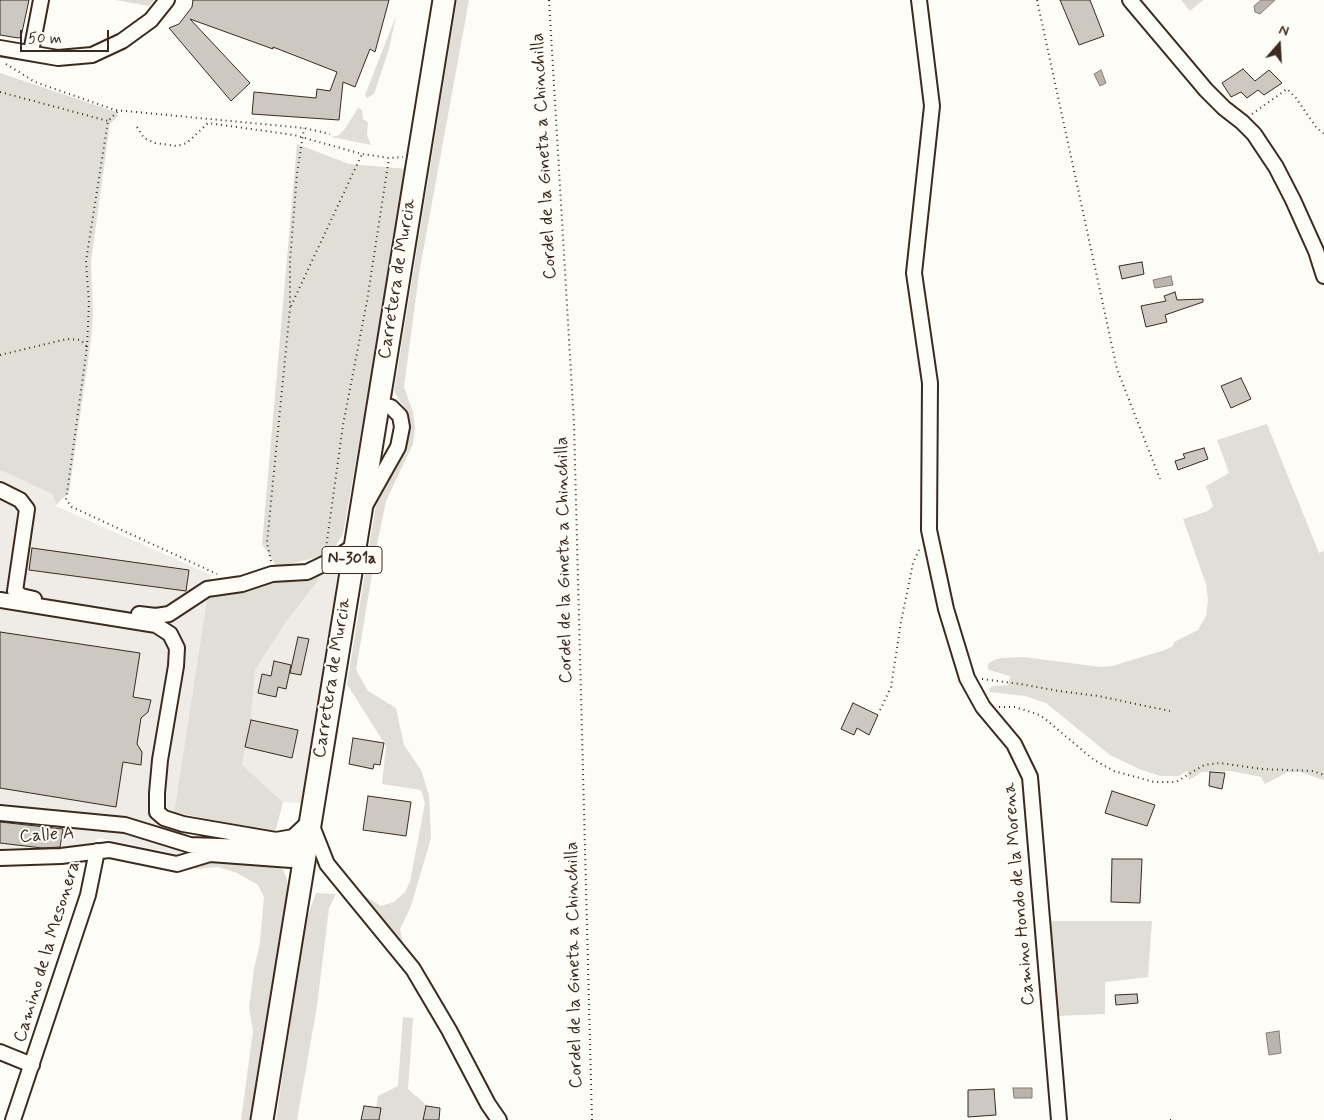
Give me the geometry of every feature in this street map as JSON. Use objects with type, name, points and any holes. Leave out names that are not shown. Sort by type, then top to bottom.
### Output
[{"type":"highway","name":"Carretera de Murcia","points":[[262,1120],[377,404],[405,155],[444,0]]},
{"type":"street","points":[[30,52],[41,0]]},
{"type":"street","points":[[0,48],[58,58],[92,55],[122,41],[151,20],[167,0]]},
{"type":"street","name":"Camino Hondo de la Morena","points":[[919,0],[932,106],[914,273],[930,383],[929,530],[946,609],[967,678],[983,707],[1014,744],[1030,777],[1059,1120]]},
{"type":"street","points":[[1130,0],[1206,90],[1254,134],[1276,167],[1306,228],[1324,276]]},
{"type":"street","points":[[0,490],[20,500],[27,509],[15,591],[21,596],[156,616],[169,614],[207,589],[242,584],[272,574],[307,572],[336,558],[354,546]]},
{"type":"street","points":[[0,600],[156,626],[170,634],[177,648],[176,666],[160,760],[157,812],[164,818],[182,824],[276,840],[293,837],[310,821],[327,864],[414,968],[488,1104],[499,1120]]},
{"type":"street","points":[[0,813],[125,825],[190,845],[305,850]]},
{"type":"street","name":"Calle A","points":[[0,858],[62,856],[109,850],[177,864],[210,854],[291,860],[305,850]]},
{"type":"street","name":"Camino de la Mesonera","points":[[13,1120],[88,895],[97,851]]},
{"type":"street","points":[[0,1052],[32,1065]]},
{"type":"path","name":"Cordel de la Gineta a Chinchilla","points":[[548,0],[574,424],[592,1120]]},
{"type":"path","points":[[1037,0],[1117,369],[1160,479]]},
{"type":"path","points":[[6,64],[36,82],[119,110],[304,128],[330,134]]},
{"type":"path","points":[[1242,122],[1287,89],[1296,98],[1316,127],[1324,134]]},
{"type":"path","points":[[0,92],[108,121]]},
{"type":"path","points":[[119,110],[108,121],[86,261],[89,303],[87,347],[66,500],[72,507],[220,575]]},
{"type":"path","points":[[137,127],[144,138],[155,143],[177,146],[187,143],[208,123],[303,137],[362,154],[389,158],[405,155]]},
{"type":"path","points":[[272,574],[267,543],[290,308],[290,261],[297,174],[304,128]]},
{"type":"path","points":[[290,308],[362,154]]},
{"type":"path","points":[[323,564],[343,425],[366,301],[389,158]]},
{"type":"path","points":[[0,355],[68,339],[81,340],[87,347]]},
{"type":"path","points":[[880,710],[891,688],[901,622],[913,564],[929,530]]},
{"type":"path","points":[[967,678],[1020,684],[1107,698],[1170,711]]},
{"type":"path","points":[[983,707],[1015,707],[1037,714],[1094,760],[1114,771],[1154,782],[1176,782],[1204,765],[1220,764],[1262,769],[1313,771],[1324,775]]},
{"type":"shaded area","points":[[115,0],[154,0],[149,6]]},
{"type":"shaded area","points":[[457,0],[469,0],[419,274],[404,387],[413,412],[415,428],[413,444],[386,501],[356,670],[368,691],[396,708],[404,745],[421,770],[429,795],[431,838],[411,906],[400,929],[403,944],[386,929],[366,906],[360,893],[381,906],[394,902],[405,892],[410,882],[425,803],[421,790],[382,784],[386,746],[347,684],[376,504],[409,425],[403,406],[394,391]]},
{"type":"shaded area","points":[[1181,0],[1203,0],[1190,11]]},
{"type":"shaded area","points":[[1261,0],[1275,0],[1260,14],[1255,12],[1254,6]]},
{"type":"shaded area","points":[[396,16],[389,49],[374,94],[367,98],[365,95]]},
{"type":"shaded area","points":[[1101,70],[1106,83],[1100,86],[1094,74]]},
{"type":"shaded area","points":[[0,73],[116,112],[118,116],[110,124],[91,261],[93,315],[91,340],[69,492],[56,505],[52,494],[0,470]]},
{"type":"shaded area","points":[[358,108],[362,110],[363,119],[368,122],[367,135],[371,145],[331,137],[339,135],[344,130]]},
{"type":"shaded area","points":[[297,144],[349,164],[408,169],[343,534],[331,554],[277,567],[262,544]]},
{"type":"shaded area","points":[[1171,276],[1173,285],[1155,288],[1153,280]]},
{"type":"shaded area","points":[[1267,424],[1319,553],[1324,551],[1324,780],[1300,772],[1288,772],[1265,784],[1261,777],[1231,771],[1202,772],[1189,780],[1187,771],[1179,776],[1160,776],[1139,769],[1110,755],[1046,703],[1025,696],[990,692],[989,689],[992,686],[1008,685],[1010,676],[989,670],[988,664],[994,660],[1024,657],[1101,667],[1112,666],[1165,650],[1173,646],[1174,642],[1198,630],[1206,616],[1208,600],[1206,584],[1183,519],[1208,511],[1213,506],[1206,486],[1229,473],[1217,440]]},
{"type":"shaded area","points":[[0,470],[52,494],[56,506],[211,575],[174,812],[192,816],[187,850],[182,849],[181,855],[99,838],[88,847],[76,849],[0,849]]},
{"type":"shaded area","points":[[339,566],[302,803],[283,802],[242,766],[255,670],[286,622],[327,569]]},
{"type":"shaded area","points":[[327,569],[286,622],[255,670],[251,717],[242,765],[283,802],[275,833],[174,812],[208,593]]},
{"type":"shaded area","points":[[217,857],[277,865],[284,871],[287,880],[288,893],[253,1120],[241,1120],[253,1031],[249,1008],[254,969],[260,943],[264,897],[258,885],[237,873],[218,867],[175,871]]},
{"type":"shaded area","points":[[316,893],[336,894],[329,908],[317,1006],[297,1120],[276,1120],[305,923]]},
{"type":"shaded area","points":[[1048,921],[1152,921],[1148,977],[1105,982],[1105,1014],[1057,1016]]},
{"type":"shaded area","points":[[403,1017],[413,1018],[408,1089],[426,1106],[423,1120],[379,1120],[376,1108],[378,1096],[398,1086]]},
{"type":"shaded area","points":[[1279,1031],[1281,1053],[1269,1055],[1266,1033]]},
{"type":"shaded area","points":[[1013,1088],[1032,1088],[1032,1098],[1014,1098]]},
{"type":"building","points":[[0,0],[29,0],[21,37],[0,35]]},
{"type":"building","points":[[193,0],[389,0],[375,52],[370,49],[355,87],[343,82],[339,120],[252,114],[254,92],[316,98],[317,89],[330,91],[337,72],[273,47],[273,49],[190,19],[250,83],[231,101],[169,28],[179,24],[192,7]]},
{"type":"building","points":[[1060,0],[1090,0],[1104,36],[1079,45]]},
{"type":"building","points":[[1243,69],[1255,81],[1269,70],[1282,83],[1264,95],[1258,90],[1247,98],[1241,92],[1231,97],[1222,83]]},
{"type":"building","points":[[1142,262],[1144,274],[1122,279],[1119,266]]},
{"type":"building","points":[[1175,292],[1177,300],[1203,299],[1203,302],[1165,315],[1167,322],[1146,327],[1141,306],[1166,301],[1164,296]]},
{"type":"building","points":[[1241,378],[1251,399],[1231,408],[1221,386]]},
{"type":"building","points":[[1204,448],[1208,459],[1178,470],[1175,461],[1185,458],[1183,454]]},
{"type":"building","points":[[32,548],[189,570],[186,591],[29,570]]},
{"type":"building","points":[[0,632],[140,653],[133,697],[151,700],[148,712],[141,718],[137,744],[142,752],[141,765],[123,762],[116,807],[0,788]]},
{"type":"building","points":[[298,637],[309,639],[301,675],[290,673]]},
{"type":"building","points":[[274,661],[291,665],[286,689],[278,687],[276,697],[258,693],[262,674],[271,676]]},
{"type":"building","points":[[853,703],[878,715],[869,735],[857,728],[854,735],[841,729]]},
{"type":"building","points":[[251,720],[298,730],[292,758],[245,747]]},
{"type":"building","points":[[353,738],[384,743],[380,765],[374,764],[373,769],[349,764]]},
{"type":"building","points":[[1210,772],[1225,773],[1222,789],[1209,786]]},
{"type":"building","points":[[1112,791],[1155,805],[1147,826],[1105,813]]},
{"type":"building","points":[[368,796],[411,802],[406,836],[363,830]]},
{"type":"building","points":[[0,822],[63,829],[60,847],[42,848],[0,843]]},
{"type":"building","points":[[1112,859],[1142,859],[1140,903],[1111,902]]},
{"type":"building","points":[[1137,994],[1138,1003],[1116,1005],[1115,995]]},
{"type":"building","points":[[994,1089],[996,1115],[968,1117],[968,1090]]},
{"type":"building","points":[[364,1106],[381,1108],[379,1120],[361,1120]]},
{"type":"building","points":[[426,1106],[440,1108],[439,1120],[423,1120]]}]
